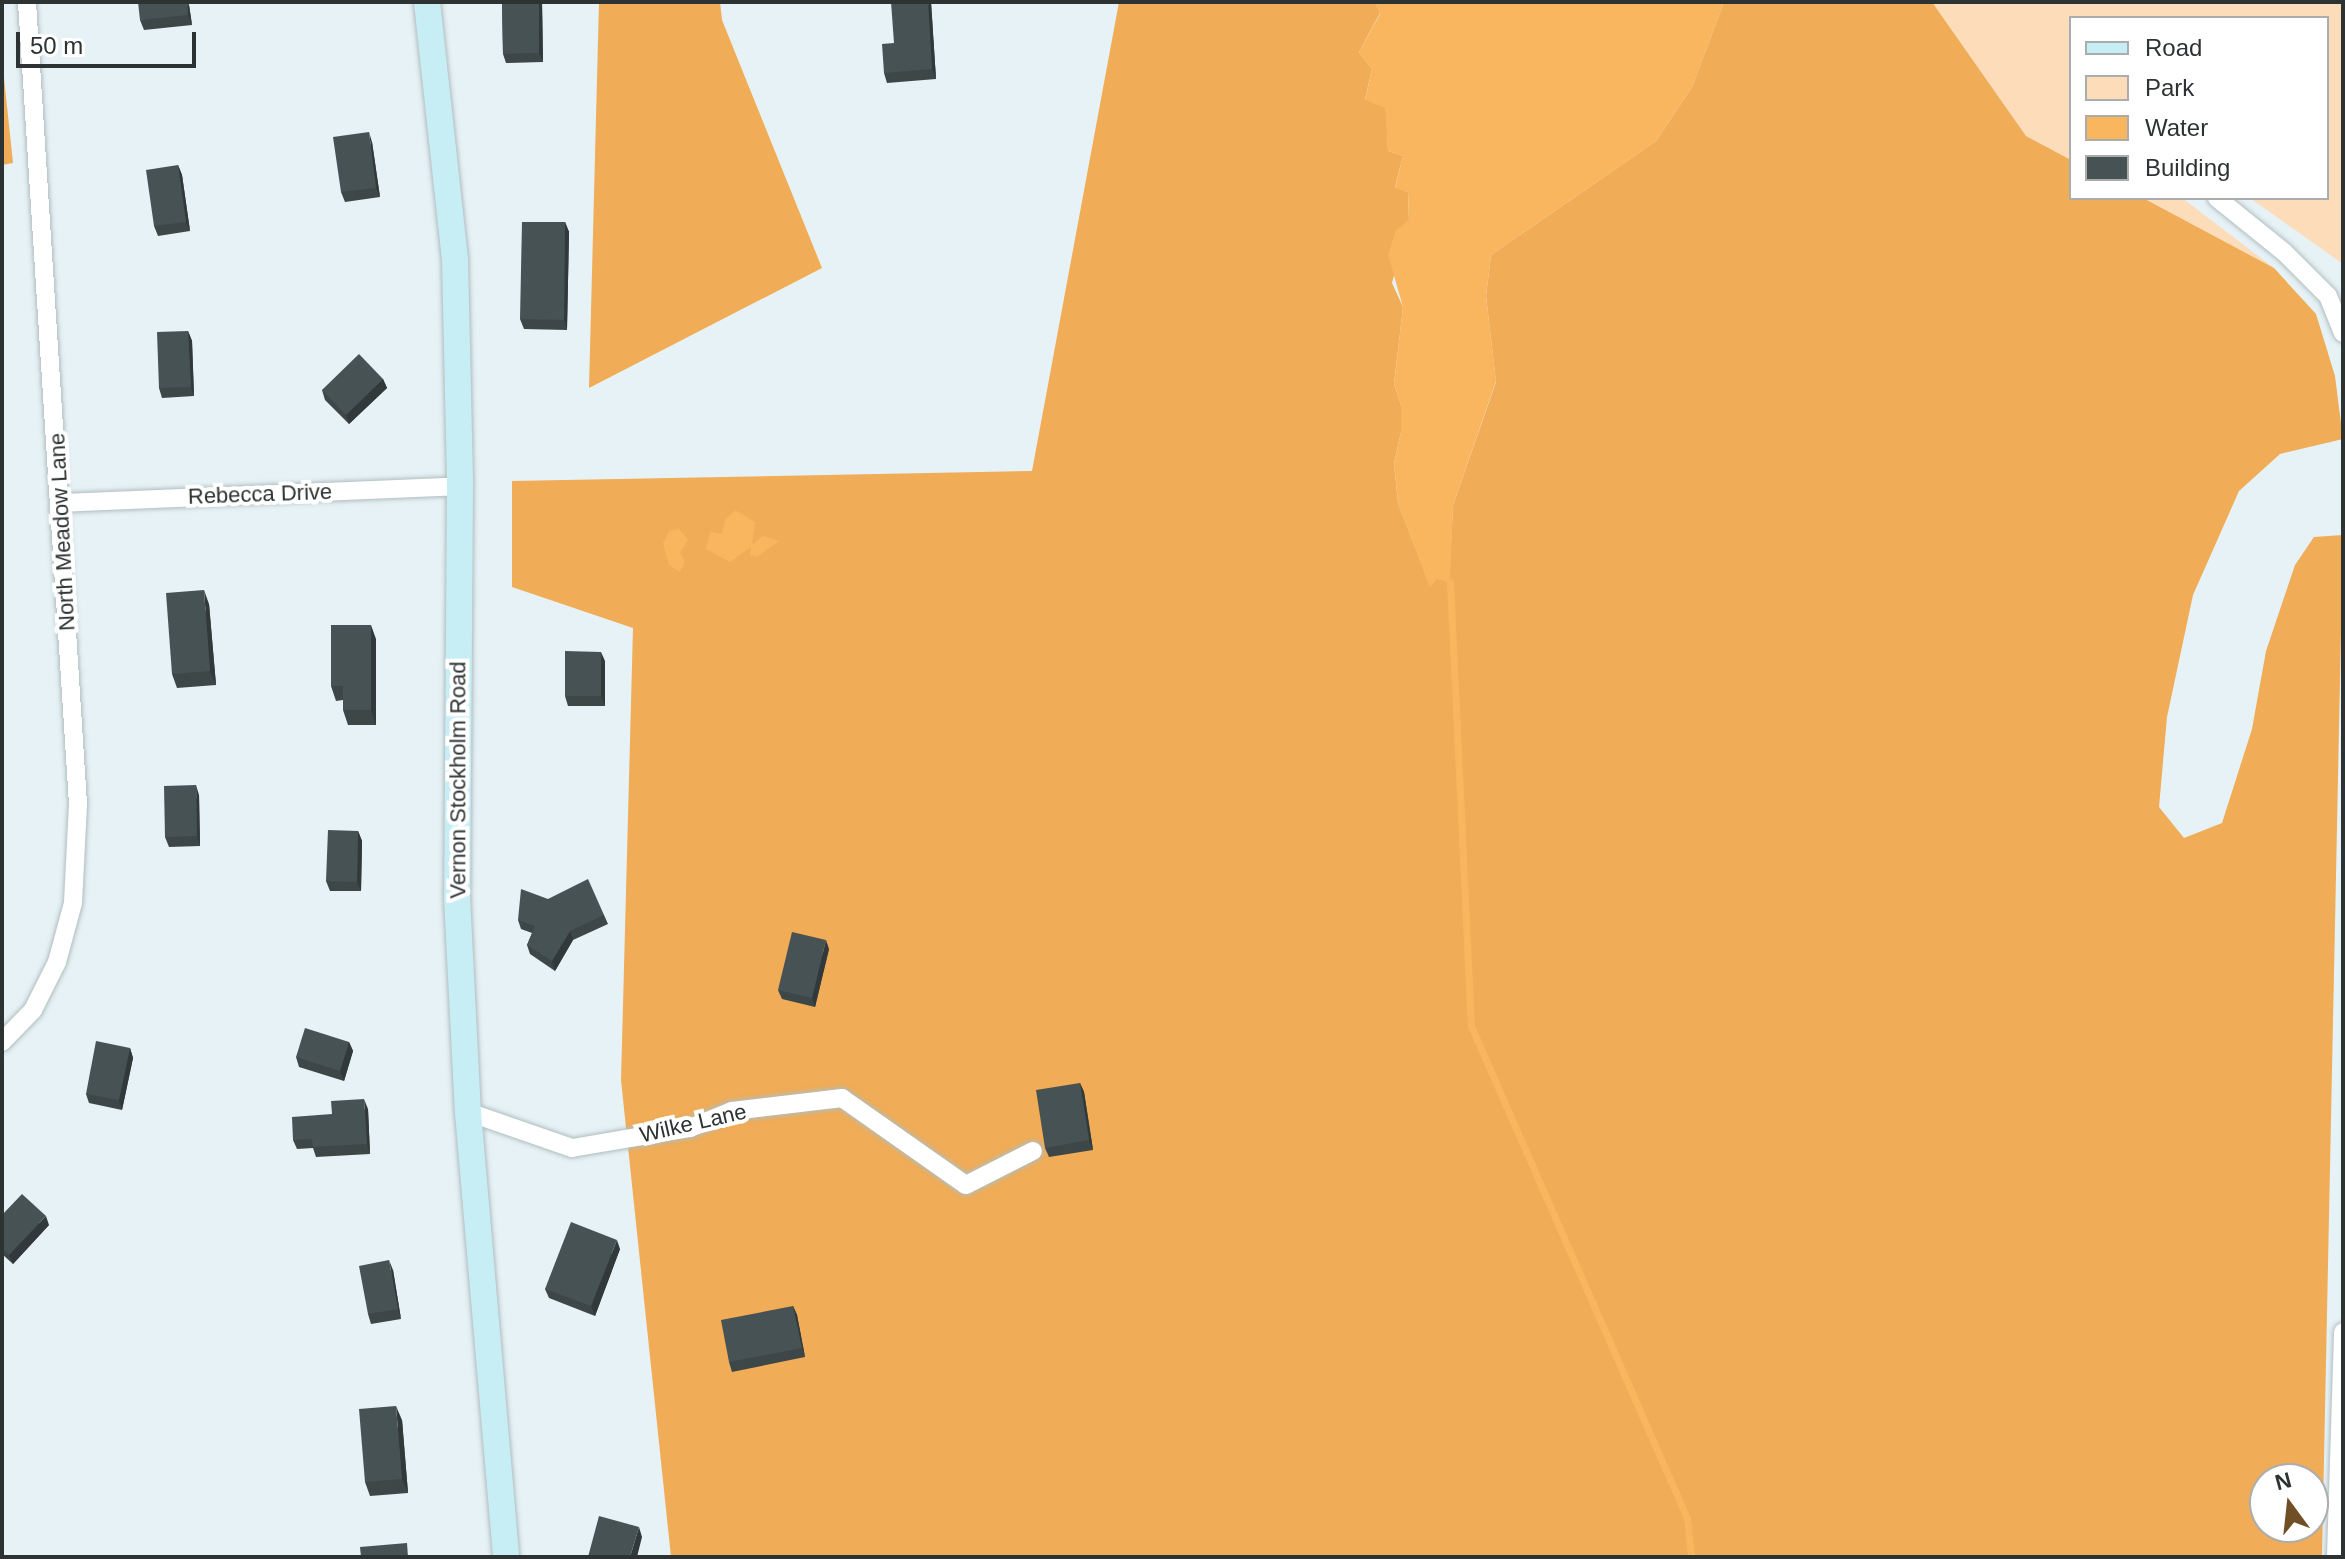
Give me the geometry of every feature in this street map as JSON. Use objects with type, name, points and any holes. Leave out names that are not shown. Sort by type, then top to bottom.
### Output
[{"type":"main road","name":"Vernon Stockholm Road","points":[[427,2],[455,259],[460,486],[457,897],[468,1112],[506,1557]]},
{"type":"street","name":"North Meadow Lane","points":[[2,1042],[33,1010],[57,962],[73,903],[78,804],[27,2]]},
{"type":"street","points":[[2219,200],[2284,252],[2328,296],[2343,333]]},
{"type":"street","name":"Rebecca Drive","points":[[60,503],[460,486]]},
{"type":"street","name":"Wilke Lane","points":[[468,1112],[572,1148],[690,1128],[732,1111],[842,1098],[966,1185],[1033,1151]]},
{"type":"street","points":[[2336,1557],[2343,1332]]},
{"type":"green space","points":[[1932,2],[2343,2],[2343,264],[2253,200],[2329,200],[2329,16],[2069,16],[2069,159],[2026,136]]},
{"type":"green space","points":[[2147,200],[2185,200],[2274,268]]},
{"type":"shaded area","points":[[599,2],[720,2],[722,20],[822,268],[589,388]]},
{"type":"shaded area","points":[[1119,2],[1375,2],[1380,13],[1359,52],[1372,69],[1365,99],[1386,108],[1388,151],[1403,156],[1395,187],[1408,192],[1409,221],[1392,283],[1403,307],[1394,384],[1401,405],[1401,432],[1394,463],[1398,503],[1430,586],[1437,578],[1449,582],[1453,505],[1496,382],[1486,296],[1491,255],[1656,141],[1692,87],[1724,2],[1932,2],[2026,136],[2069,159],[2069,200],[2147,200],[2274,268],[2316,314],[2335,376],[2343,439],[2280,454],[2239,491],[2193,595],[2167,717],[2159,807],[2184,838],[2222,823],[2252,729],[2266,651],[2295,565],[2314,537],[2343,535],[2324,1463],[2249,1463],[2249,1543],[2322,1543],[2322,1557],[671,1557],[621,1080],[633,628],[512,587],[512,481],[1032,471]]},
{"type":"shaded area","points":[[2,59],[13,163],[2,165]]},
{"type":"water","points":[[1375,2],[1724,2],[1692,87],[1656,141],[1491,255],[1486,296],[1496,381],[1453,505],[1450,582],[1437,579],[1430,587],[1398,503],[1394,463],[1401,432],[1401,405],[1394,384],[1403,307],[1388,255],[1396,230],[1409,220],[1408,192],[1395,188],[1403,156],[1388,151],[1385,108],[1365,100],[1372,69],[1359,52],[1380,14]]},
{"type":"water","points":[[735,510],[755,522],[752,545],[763,536],[779,541],[757,557],[750,555],[751,547],[730,562],[706,549],[710,532],[722,534],[725,520]]},
{"type":"water","points":[[679,529],[688,540],[680,553],[685,562],[680,572],[669,565],[663,543],[669,531]]},
{"type":"building","points":[[138,2],[187,2],[188,15],[140,20]]},
{"type":"building","points":[[502,2],[539,2],[539,53],[503,54]]},
{"type":"building","points":[[891,2],[928,2],[932,69],[884,73],[882,44],[894,43]]},
{"type":"building","points":[[369,132],[376,188],[341,192],[333,137]]},
{"type":"building","points":[[178,165],[186,222],[154,226],[146,170]]},
{"type":"building","points":[[522,222],[565,222],[564,320],[520,319]]},
{"type":"building","points":[[188,331],[191,387],[159,388],[157,332]]},
{"type":"building","points":[[359,354],[383,379],[346,415],[322,390]]},
{"type":"building","points":[[204,590],[210,671],[172,674],[166,593]]},
{"type":"building","points":[[331,625],[371,625],[371,710],[343,710],[343,686],[331,686]]},
{"type":"building","points":[[565,651],[601,652],[601,696],[565,696]]},
{"type":"building","points":[[196,785],[197,836],[165,837],[164,786]]},
{"type":"building","points":[[328,830],[358,831],[357,882],[326,881]]},
{"type":"building","points":[[588,879],[604,915],[570,931],[552,961],[527,945],[535,926],[518,920],[521,889],[548,899]]},
{"type":"building","points":[[792,932],[826,940],[812,998],[778,990]]},
{"type":"building","points":[[305,1028],[349,1042],[340,1071],[296,1057]]},
{"type":"building","points":[[96,1041],[130,1048],[119,1100],[86,1094]]},
{"type":"building","points":[[1080,1083],[1089,1140],[1045,1148],[1036,1090]]},
{"type":"building","points":[[364,1099],[367,1144],[313,1147],[312,1139],[293,1140],[292,1117],[332,1114],[331,1101]]},
{"type":"building","points":[[22,1194],[46,1216],[9,1255],[2,1248],[2,1215]]},
{"type":"building","points":[[571,1222],[617,1240],[591,1306],[545,1289]]},
{"type":"building","points":[[389,1260],[398,1309],[368,1314],[359,1266]]},
{"type":"building","points":[[793,1306],[802,1348],[729,1362],[721,1320]]},
{"type":"building","points":[[396,1406],[402,1479],[365,1482],[359,1409]]},
{"type":"building","points":[[599,1516],[639,1527],[630,1557],[588,1557]]},
{"type":"building","points":[[407,1543],[408,1557],[361,1557],[360,1547]]},
{"type":"waterway","points":[[1450,582],[1471,1026],[1687,1518],[1691,1557]]}]
